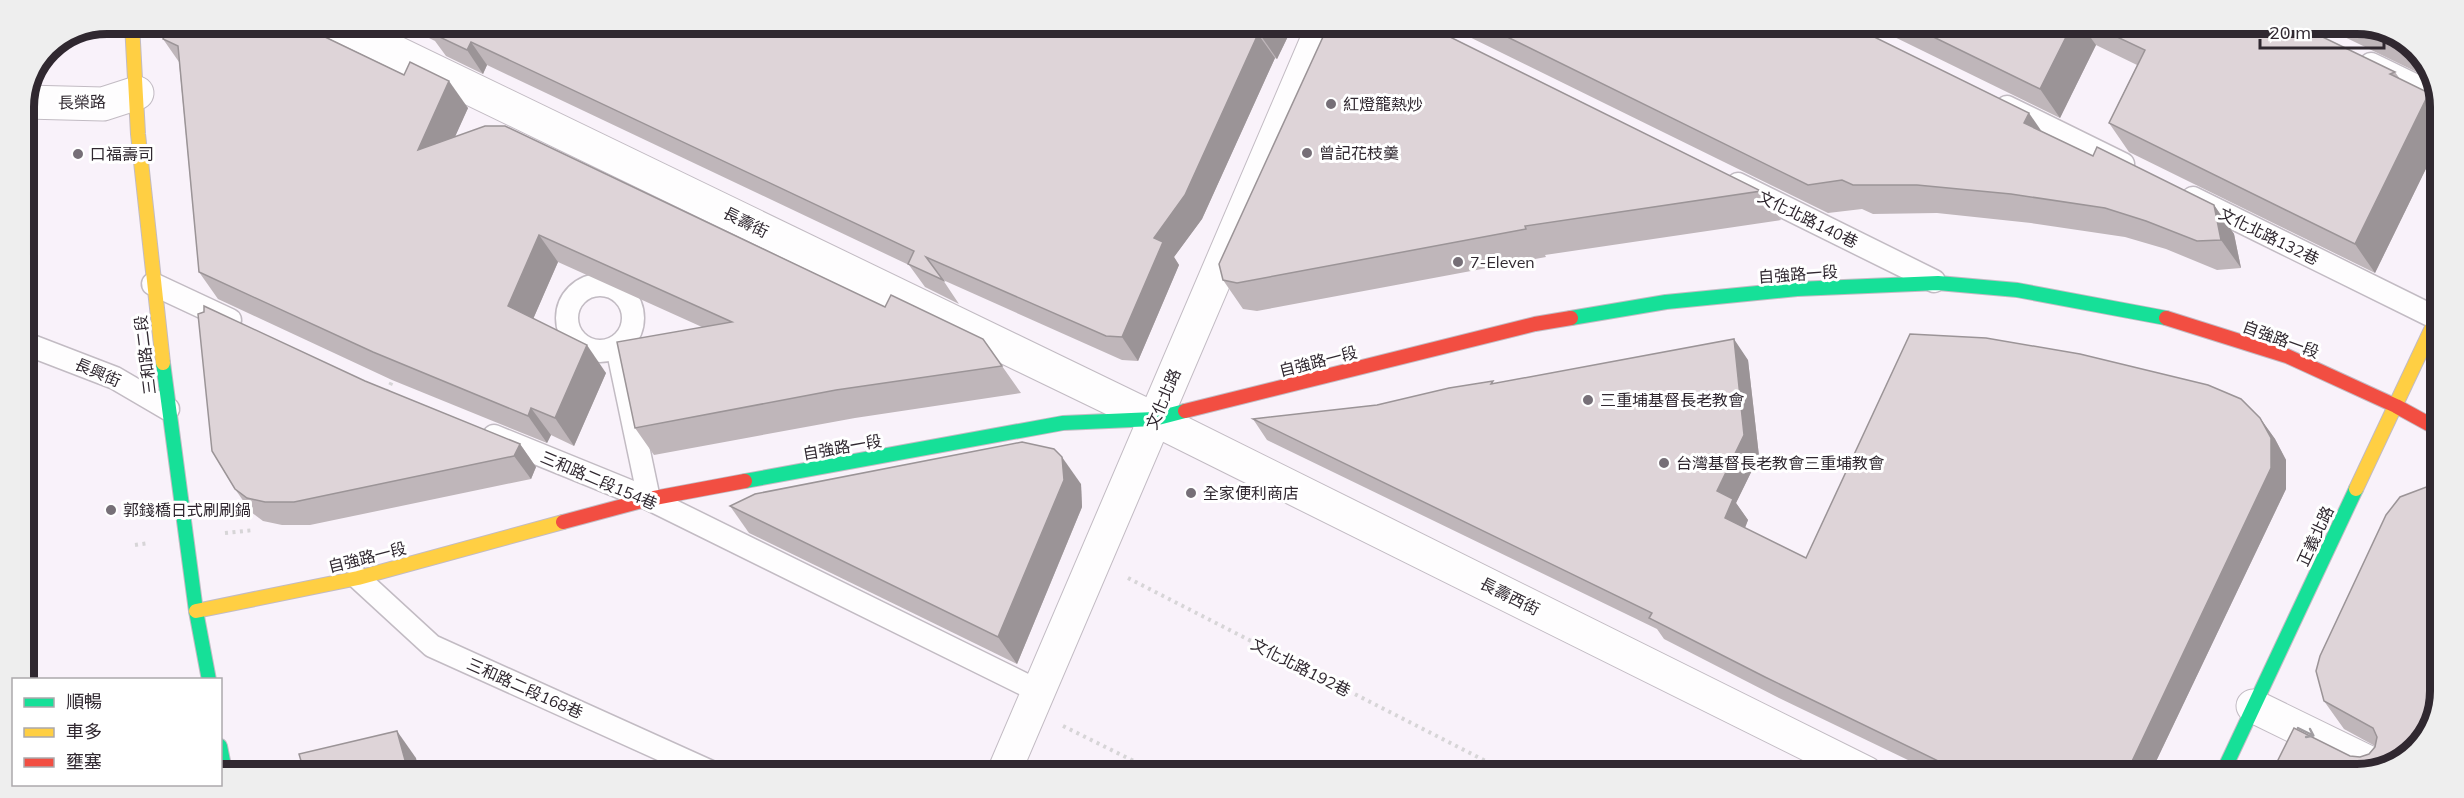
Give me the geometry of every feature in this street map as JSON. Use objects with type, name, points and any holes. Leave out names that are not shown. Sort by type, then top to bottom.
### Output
[{"type":"street","name":"三和路二段","points":[[133,34],[138,93],[138,134],[153,284],[196,612],[209,678]]},
{"type":"street","name":"長壽街","points":[[358,34],[1154,419]]},
{"type":"street","name":"文化北路","points":[[1007,764],[1320,34]]},
{"type":"street","name":"長榮路","points":[[35,102],[103,104],[138,93]]},
{"type":"street","name":"自強路一段","points":[[196,612],[358,578],[649,499],[1063,423],[1154,419],[1535,324],[1666,302],[1797,289],[1938,283],[2017,290],[2155,315],[2287,356],[2396,406],[2430,424]]},
{"type":"street","name":"正義北路","points":[[2227,764],[2429,334]]},
{"type":"street","name":"長壽西街","points":[[1154,419],[1848,764]]},
{"type":"street","points":[[2253,706],[2368,762]]},
{"type":"lane","points":[[2355,56],[2427,91]]},
{"type":"lane","points":[[1992,99],[2140,172]]},
{"type":"lane","name":"文化北路140巷","points":[[1716,173],[1938,283]]},
{"type":"lane","name":"文化北路132巷","points":[[2172,188],[2429,311]]},
{"type":"lane","points":[[153,284],[252,330]]},
{"type":"lane","points":[[617,346],[649,499]]},
{"type":"lane","name":"長興街","points":[[34,347],[115,378],[168,409]]},
{"type":"lane","name":"三和路二段154巷","points":[[474,428],[649,499],[1035,700]]},
{"type":"lane","name":"三和路二段168巷","points":[[358,578],[432,646],[693,764]]},
{"type":"path","points":[[387,392],[396,371]]},
{"type":"path","name":"文化北路192巷","points":[[1093,561],[1491,764]]},
{"type":"path","points":[[1035,700],[1143,764]]},
{"type":"building","points":[[165,34],[319,34],[404,75],[410,62],[449,81],[418,150],[485,126],[505,126],[885,307],[891,295],[983,339],[1002,366],[836,390],[635,428],[617,342],[732,322],[539,235],[508,306],[587,345],[555,418],[531,408],[528,416],[373,352],[199,272],[178,46],[163,39]]},
{"type":"building","points":[[433,34],[1258,34],[1185,195],[1154,238],[1163,242],[1122,337],[1106,336],[926,257],[943,280],[908,264],[914,251],[471,42],[467,50]]},
{"type":"building","points":[[1324,34],[1444,34],[1761,191],[1525,226],[1526,229],[1237,283],[1223,280],[1219,264]]},
{"type":"building","points":[[1501,34],[1868,34],[2029,113],[2024,123],[2093,156],[2097,147],[2214,205],[2221,240],[2197,241],[2105,208],[2011,194],[1917,185],[1853,185],[1842,180],[1808,185]]},
{"type":"building","points":[[1927,34],[2068,34],[2040,89]]},
{"type":"building","points":[[2111,34],[2316,34],[2395,72],[2390,74],[2428,92],[2428,95],[2355,244],[2109,123],[2145,50]]},
{"type":"building","points":[[204,306],[365,381],[520,444],[514,456],[294,502],[265,502],[247,498],[235,489],[212,451],[198,314],[204,312]]},
{"type":"building","points":[[1910,334],[1986,338],[2080,354],[2208,385],[2241,399],[2260,418],[2271,438],[2271,468],[2131,764],[1944,764],[1649,618],[1652,613],[1253,419],[1377,405],[1449,388],[1493,381],[1491,384],[1734,339],[1744,435],[1717,491],[1733,499],[1725,518],[1806,558]]},
{"type":"building","points":[[1022,442],[1054,449],[1062,457],[1064,480],[998,637],[730,506],[755,494]]},
{"type":"building","points":[[2430,486],[2430,691],[2424,718],[2408,742],[2380,760],[2357,764],[2276,764],[2294,728],[2350,756],[2360,757],[2369,754],[2375,747],[2377,737],[2373,728],[2324,701],[2316,671],[2320,656],[2386,515],[2400,497]]},
{"type":"building","points":[[397,731],[406,764],[302,764],[299,754]]},
{"type":"traffic: fast","points":[[1571,318],[1666,302],[1797,289],[1938,283],[2017,290],[2166,318]]},
{"type":"traffic: fast","points":[[163,363],[196,611],[209,678]]},
{"type":"traffic: fast","points":[[745,481],[1063,423],[1154,419],[1185,411]]},
{"type":"traffic: fast","points":[[2227,764],[2356,489]]},
{"type":"traffic: fast","points":[[222,756],[224,764]]},
{"type":"traffic: slow","points":[[133,34],[138,134],[163,363]]},
{"type":"traffic: slow","points":[[2356,489],[2429,333]]},
{"type":"traffic: slow","points":[[196,611],[358,578],[563,522]]},
{"type":"traffic: jam","points":[[1185,411],[1535,324],[1571,318]]},
{"type":"traffic: jam","points":[[2166,318],[2287,356],[2396,406],[2430,424]]},
{"type":"traffic: jam","points":[[563,522],[649,499],[745,481]]},
{"type":"place","name":"紅燈籠熱炒","points":[[1331,104]]},
{"type":"place","name":"曾記花枝羹","points":[[1307,153]]},
{"type":"place","name":"口福壽司","points":[[78,154]]},
{"type":"place","name":"7-Eleven","points":[[1458,262]]},
{"type":"place","name":"三重埔基督長老教會","points":[[1588,400]]},
{"type":"place","name":"台灣基督長老教會三重埔教會","points":[[1664,463]]},
{"type":"place","name":"全家便利商店","points":[[1191,493]]},
{"type":"place","name":"郭錢橋日式刷刷鍋","points":[[111,510]]}]
